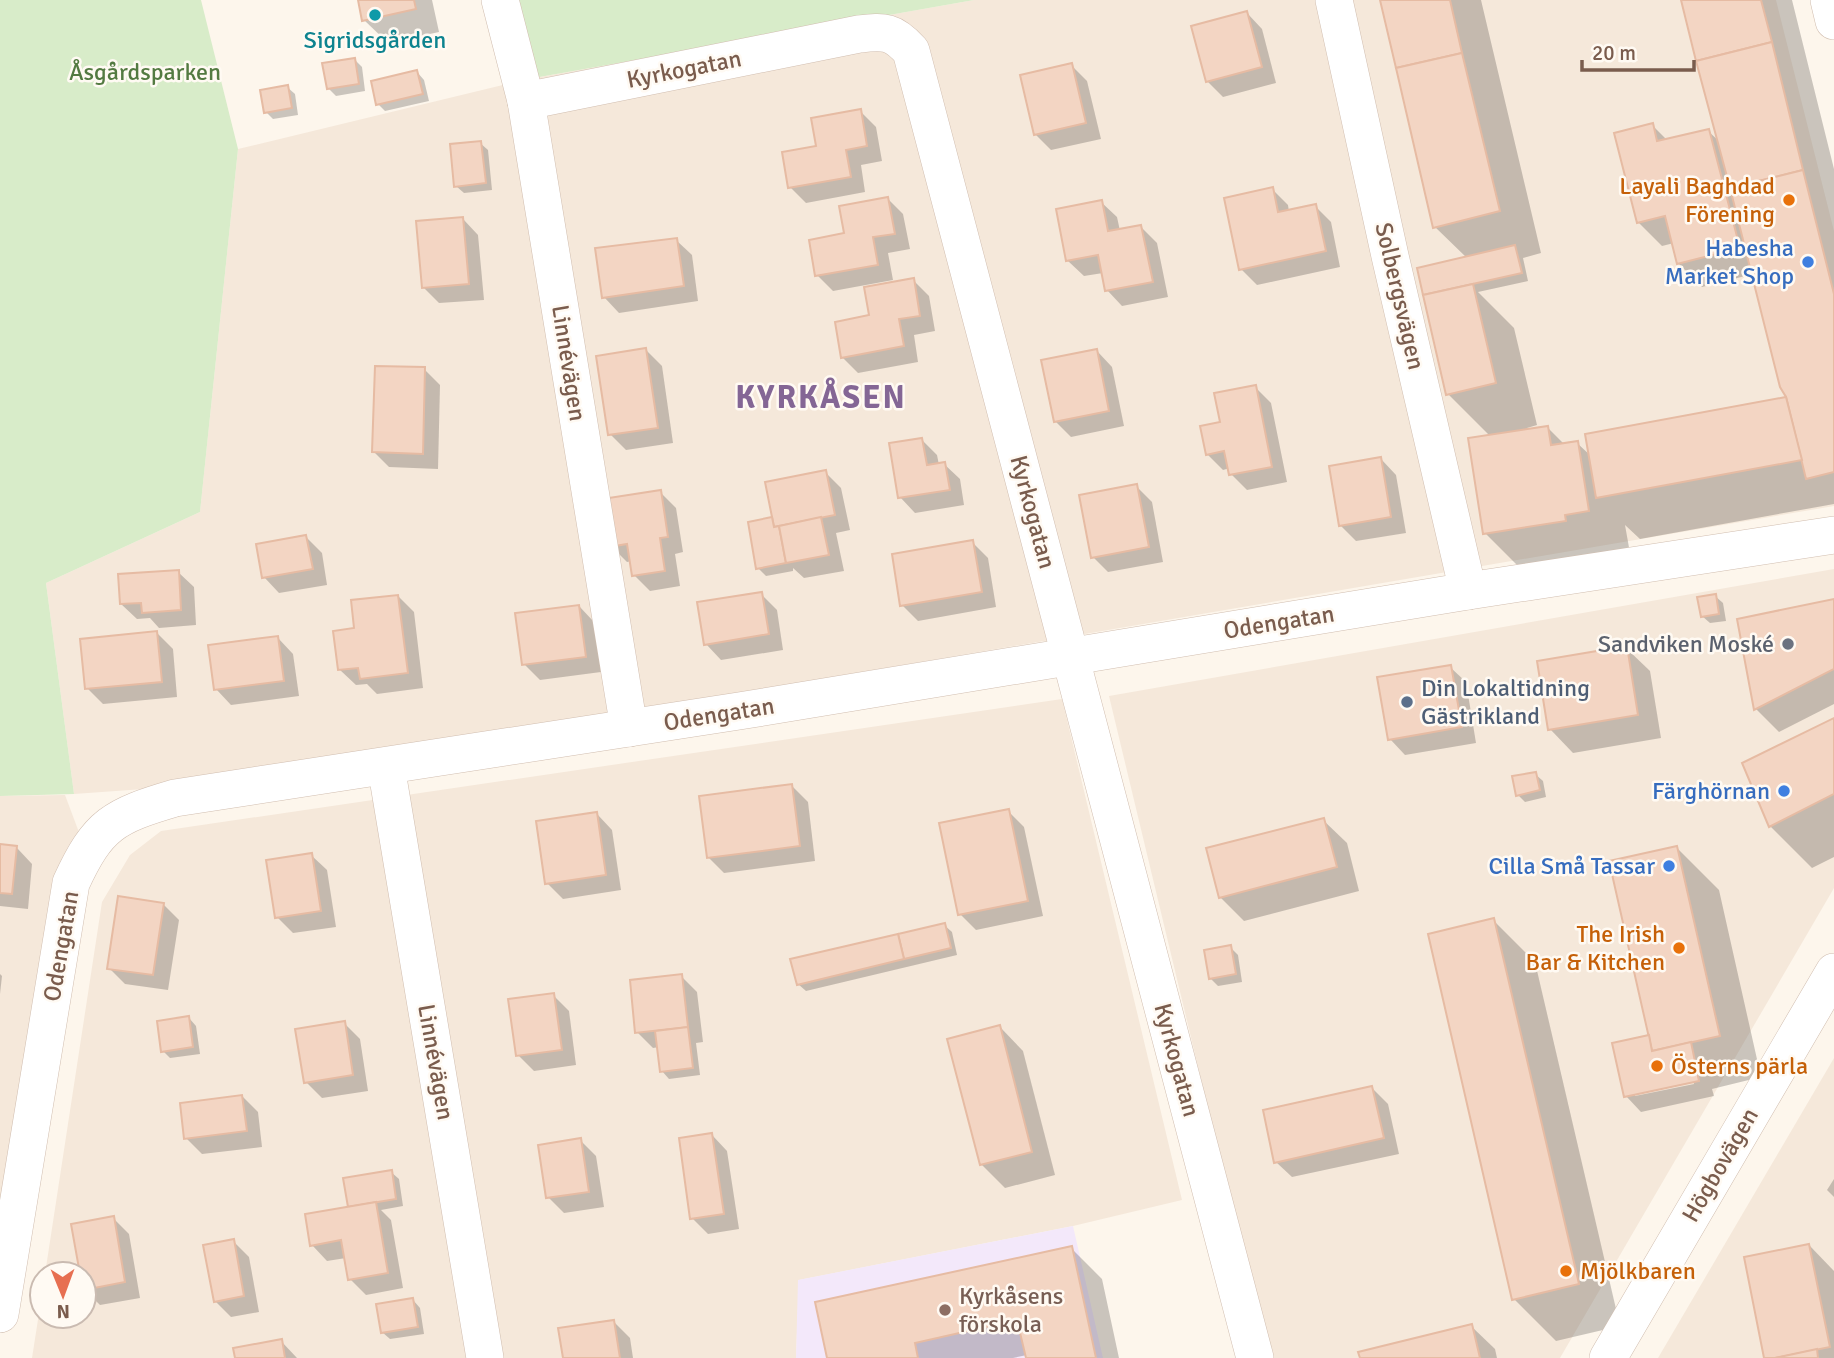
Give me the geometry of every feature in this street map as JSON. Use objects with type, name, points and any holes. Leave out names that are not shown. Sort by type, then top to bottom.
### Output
[{"type":"street","name":"Linnévägen","points":[[500,0],[526,101],[629,728]]},
{"type":"street","name":"Solbergsvägen","points":[[1334,0],[1468,591]]},
{"type":"street","points":[[1829,0],[1834,21]]},
{"type":"street","name":"Kyrkogatan","points":[[526,101],[859,34],[882,32],[899,38],[911,51],[1255,1358]]},
{"type":"street","name":"Odengatan","points":[[0,1314],[5,1252],[71,883],[86,850],[108,825],[140,808],[175,799],[1468,591],[1834,535]]},
{"type":"street","name":"Linnévägen","points":[[386,766],[485,1358]]},
{"type":"street","name":"Högbovägen","points":[[1608,1358],[1834,972]]},
{"type":"shaded area","points":[[974,0],[1776,0],[1834,231],[1834,506],[405,750],[158,788],[74,794],[46,583],[200,512],[238,149],[528,79]]},
{"type":"shaded area","points":[[1834,569],[1834,888],[1560,1358],[1268,1358],[1109,696]]},
{"type":"shaded area","points":[[1062,699],[1182,1200],[1073,1226],[799,1280],[796,1358],[32,1358],[36,1330],[98,1330],[98,1260],[47,1260],[102,902],[130,855],[161,831]]},
{"type":"shaded area","points":[[65,795],[86,851],[0,1314],[0,796]]},
{"type":"shaded area","points":[[1834,1058],[1834,1358],[1658,1358]]},
{"type":"shaded area","name":"Kyrkåsens förskola","points":[[1073,1226],[1103,1358],[796,1358],[798,1280]]},
{"type":"green space","name":"Åsgårdsparken","points":[[0,0],[201,0],[238,149],[200,512],[46,583],[74,794],[0,796]]},
{"type":"green space","points":[[510,0],[974,0],[528,79]]},
{"type":"building","name":"Sigridsgården","points":[[358,0],[414,0],[416,9],[362,21]]},
{"type":"building","points":[[1380,0],[1450,0],[1462,53],[1396,68]]},
{"type":"building","points":[[1681,0],[1761,0],[1772,42],[1696,61]]},
{"type":"building","points":[[1247,11],[1262,67],[1206,82],[1191,26]]},
{"type":"building","points":[[1772,42],[1803,170],[1730,188],[1696,61]]},
{"type":"building","points":[[1462,53],[1500,211],[1433,228],[1396,68]]},
{"type":"building","points":[[355,58],[359,84],[327,89],[322,63]]},
{"type":"building","points":[[1072,63],[1086,123],[1034,135],[1020,75]]},
{"type":"building","points":[[417,70],[423,94],[376,105],[371,81]]},
{"type":"building","points":[[288,85],[292,108],[264,113],[260,90]]},
{"type":"building","points":[[861,109],[867,146],[846,150],[851,177],[788,188],[782,152],[816,146],[811,118]]},
{"type":"building","points":[[1653,123],[1657,141],[1709,129],[1740,248],[1677,264],[1665,216],[1637,223],[1614,133]]},
{"type":"building","points":[[481,141],[486,183],[454,187],[450,144]]},
{"type":"building","points":[[1803,170],[1834,294],[1834,472],[1806,479],[1730,188]]},
{"type":"building","points":[[1273,187],[1278,212],[1316,204],[1326,251],[1239,270],[1224,198]]},
{"type":"building","points":[[888,197],[895,234],[873,237],[878,265],[815,276],[809,240],[844,233],[839,206]]},
{"type":"building","points":[[1102,200],[1108,231],[1141,225],[1153,282],[1105,291],[1098,255],[1066,261],[1056,209]]},
{"type":"building","points":[[463,217],[469,284],[422,288],[416,221]]},
{"type":"building","points":[[677,238],[684,286],[602,298],[595,248]]},
{"type":"building","points":[[1515,245],[1522,273],[1423,295],[1417,268]]},
{"type":"building","points":[[914,278],[920,316],[899,319],[904,346],[841,358],[835,322],[869,315],[864,287]]},
{"type":"building","points":[[1473,284],[1496,383],[1446,395],[1423,295]]},
{"type":"building","points":[[646,348],[658,428],[608,435],[596,356]]},
{"type":"building","points":[[1097,349],[1109,411],[1054,422],[1041,360]]},
{"type":"building","points":[[375,366],[425,367],[423,454],[372,452]]},
{"type":"building","points":[[1256,385],[1272,467],[1229,475],[1224,451],[1206,455],[1200,426],[1220,422],[1214,393]]},
{"type":"building","points":[[1786,397],[1802,460],[1596,498],[1585,434]]},
{"type":"building","points":[[1548,426],[1551,445],[1578,441],[1589,511],[1565,515],[1566,521],[1483,534],[1468,438]]},
{"type":"building","points":[[922,438],[927,465],[945,462],[950,490],[898,498],[889,443]]},
{"type":"building","points":[[1381,457],[1391,517],[1339,526],[1329,466]]},
{"type":"building","points":[[826,470],[835,515],[774,527],[765,482]]},
{"type":"building","points":[[1137,484],[1149,547],[1091,558],[1079,495]]},
{"type":"building","points":[[661,490],[668,537],[660,538],[665,571],[632,576],[627,544],[609,547],[602,499]]},
{"type":"building","points":[[772,517],[774,527],[779,526],[786,563],[756,569],[748,522]]},
{"type":"building","points":[[821,517],[829,555],[786,563],[779,526]]},
{"type":"building","points":[[306,535],[313,569],[262,578],[256,544]]},
{"type":"building","points":[[973,540],[982,592],[900,606],[892,554]]},
{"type":"building","points":[[179,570],[181,610],[142,613],[141,603],[120,604],[118,574]]},
{"type":"building","points":[[762,592],[769,634],[704,645],[697,602]]},
{"type":"building","points":[[1716,594],[1719,614],[1701,617],[1697,597]]},
{"type":"building","points":[[398,595],[408,673],[360,679],[358,668],[338,670],[333,631],[354,628],[351,600]]},
{"type":"building","name":"Sandviken Moské","points":[[1834,599],[1834,669],[1754,710],[1737,619]]},
{"type":"building","points":[[579,605],[586,657],[522,665],[515,613]]},
{"type":"building","points":[[157,631],[162,682],[85,689],[80,639]]},
{"type":"building","points":[[278,636],[284,681],[214,690],[208,645]]},
{"type":"building","points":[[1627,646],[1638,715],[1548,730],[1537,661]]},
{"type":"building","points":[[1451,665],[1462,727],[1388,740],[1377,677]]},
{"type":"building","points":[[1834,718],[1834,794],[1769,827],[1742,763]]},
{"type":"building","points":[[1536,772],[1540,790],[1516,796],[1512,776]]},
{"type":"building","points":[[792,784],[800,846],[707,858],[699,796]]},
{"type":"building","points":[[1009,809],[1028,901],[958,915],[939,823]]},
{"type":"building","points":[[597,812],[606,875],[545,884],[536,821]]},
{"type":"building","points":[[1324,818],[1337,867],[1219,898],[1206,848]]},
{"type":"building","points":[[0,844],[17,846],[12,894],[0,893]]},
{"type":"building","points":[[1677,846],[1720,1036],[1652,1051],[1609,861]]},
{"type":"building","points":[[312,853],[321,911],[275,918],[266,860]]},
{"type":"building","points":[[118,896],[164,903],[153,975],[107,969]]},
{"type":"building","points":[[1494,918],[1579,1284],[1512,1300],[1428,934]]},
{"type":"building","points":[[945,923],[951,948],[904,959],[898,934]]},
{"type":"building","points":[[898,934],[904,959],[797,985],[790,959]]},
{"type":"building","points":[[1231,945],[1236,974],[1209,979],[1204,950]]},
{"type":"building","points":[[682,974],[688,1027],[635,1033],[630,980]]},
{"type":"building","points":[[554,993],[562,1050],[516,1056],[508,999]]},
{"type":"building","points":[[189,1016],[193,1047],[161,1052],[157,1021]]},
{"type":"building","points":[[345,1021],[353,1075],[304,1083],[295,1029]]},
{"type":"building","points":[[1000,1025],[1032,1152],[980,1165],[947,1039]]},
{"type":"building","points":[[688,1027],[693,1068],[660,1072],[655,1031]]},
{"type":"building","name":"Österns pärla","points":[[1649,1035],[1652,1051],[1691,1042],[1699,1081],[1624,1097],[1612,1043]]},
{"type":"building","points":[[1372,1086],[1384,1138],[1274,1163],[1263,1110]]},
{"type":"building","points":[[242,1095],[247,1131],[184,1139],[180,1103]]},
{"type":"building","points":[[712,1133],[724,1214],[690,1219],[679,1138]]},
{"type":"building","points":[[581,1138],[589,1192],[546,1198],[538,1145]]},
{"type":"building","points":[[392,1170],[396,1199],[348,1207],[343,1178]]},
{"type":"building","points":[[376,1202],[388,1273],[348,1280],[341,1240],[310,1246],[305,1214]]},
{"type":"building","points":[[114,1216],[125,1282],[98,1287],[98,1260],[77,1260],[71,1224]]},
{"type":"building","points":[[234,1239],[244,1296],[214,1302],[203,1245]]},
{"type":"building","points":[[1809,1244],[1830,1347],[1764,1358],[1744,1257]]},
{"type":"building","name":"Kyrkåsens förskola","points":[[1072,1246],[1096,1358],[1026,1358],[1017,1320],[915,1343],[918,1358],[827,1358],[815,1302]]},
{"type":"building","points":[[413,1298],[418,1327],[381,1333],[376,1304]]},
{"type":"building","points":[[614,1320],[620,1358],[563,1358],[558,1328]]},
{"type":"building","points":[[1472,1324],[1480,1358],[1360,1358],[1358,1352]]},
{"type":"building","points":[[282,1339],[285,1358],[235,1358],[233,1348]]},
{"type":"building","points":[[1817,1349],[1818,1358],[1775,1358]]},
{"type":"place","name":"Sigridsgården","points":[[375,15]]},
{"type":"place","name":"Layali Baghdad Förening","points":[[1789,200]]},
{"type":"place","name":"Habesha Market Shop","points":[[1808,262]]},
{"type":"place","name":"Sandviken Moské","points":[[1788,644]]},
{"type":"place","name":"Din Lokaltidning Gästrikland","points":[[1407,702]]},
{"type":"place","name":"Färghörnan","points":[[1784,791]]},
{"type":"place","name":"Cilla Små Tassar","points":[[1669,866]]},
{"type":"place","name":"The Irish Bar & Kitchen","points":[[1679,948]]},
{"type":"place","name":"Österns pärla","points":[[1657,1066]]},
{"type":"place","name":"Mjölkbaren","points":[[1566,1271]]},
{"type":"place","name":"Kyrkåsens förskola","points":[[945,1310]]},
{"type":"district","name":"KYRKÅSEN","points":[[821,397]]}]
